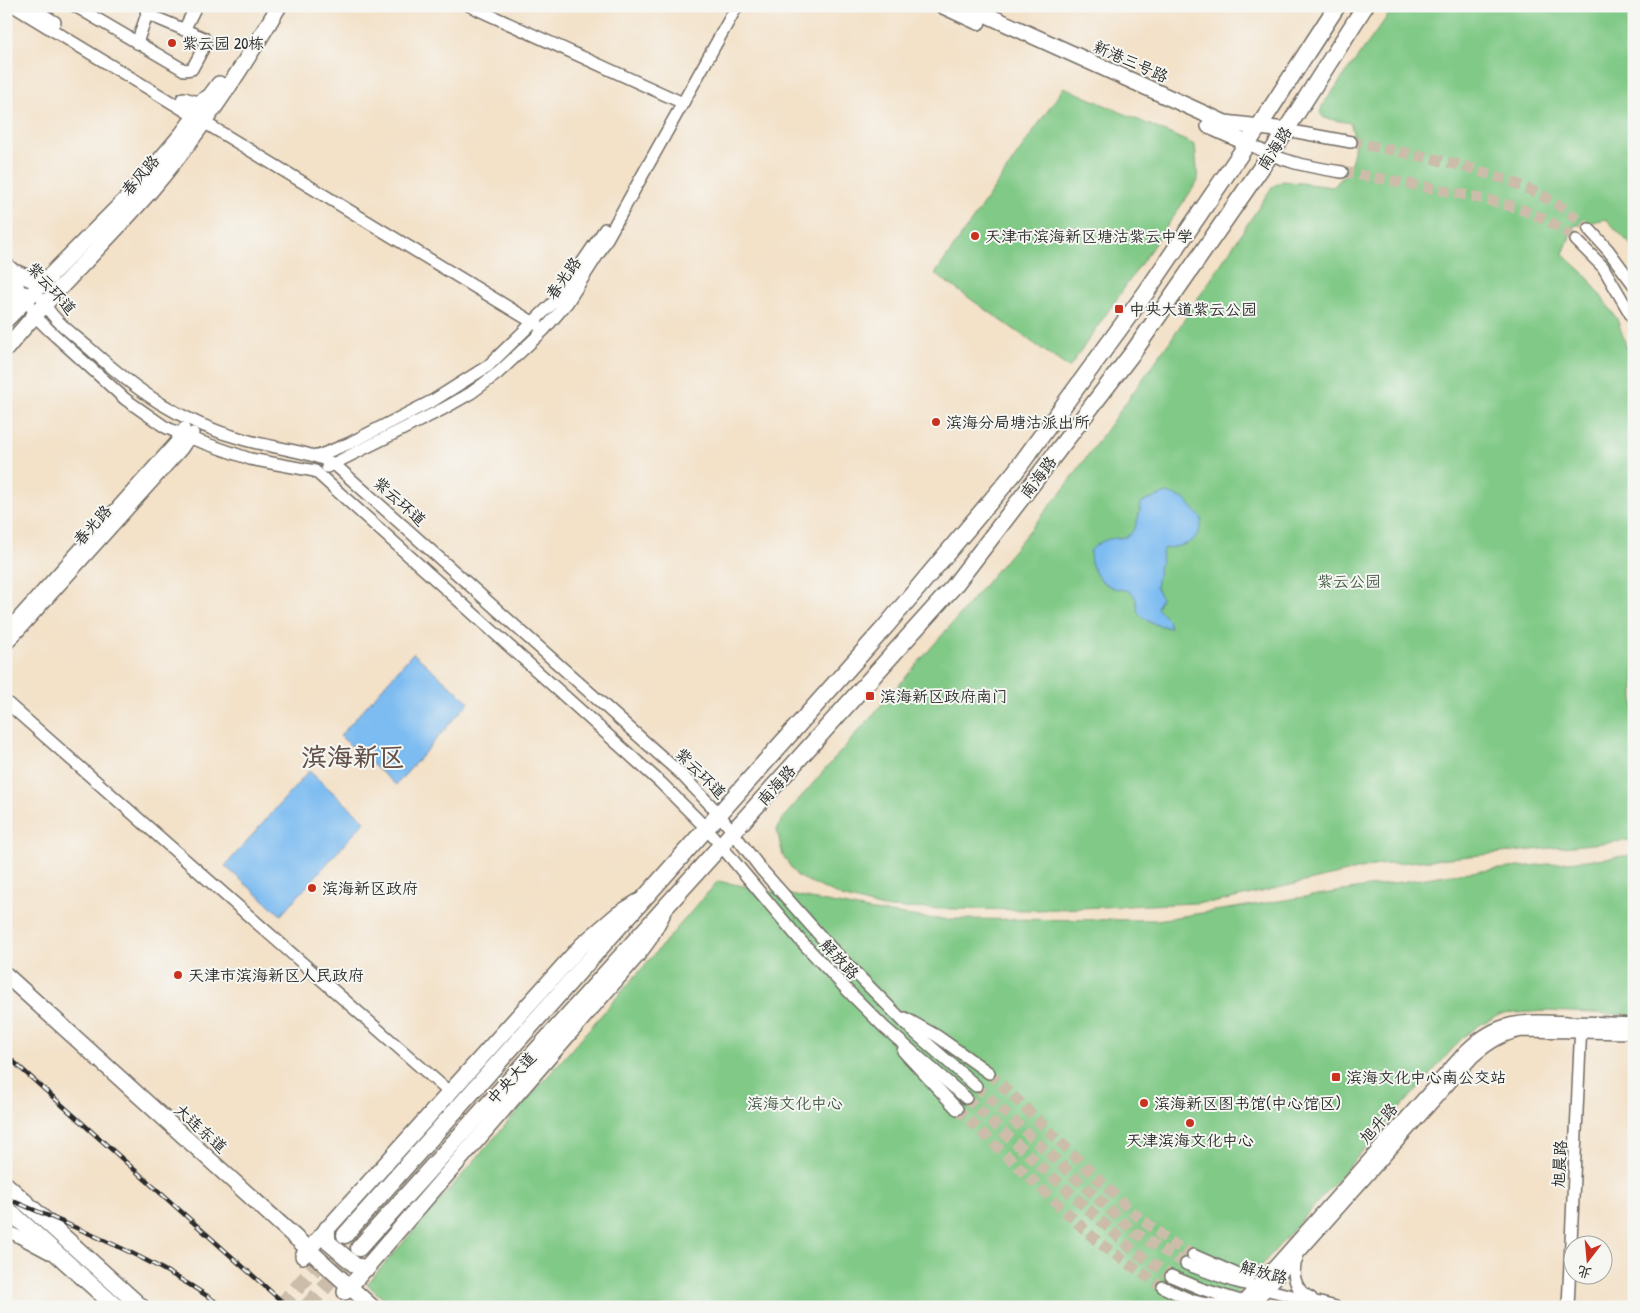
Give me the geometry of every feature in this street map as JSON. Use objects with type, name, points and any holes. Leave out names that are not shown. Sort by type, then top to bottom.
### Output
[{"type":"highway","name":"南海路","points":[[648,896],[932,573],[1015,472],[1141,299],[1258,128],[1337,6]]},
{"type":"highway","name":"南海路","points":[[664,910],[954,586],[1134,351],[1270,155],[1365,6]]},
{"type":"highway","name":"中央大道","points":[[345,1235],[648,896]]},
{"type":"highway","name":"中央大道","points":[[359,1248],[664,910]]},
{"type":"highway","points":[[6,1184],[141,1307]]},
{"type":"highway","points":[[6,1208],[116,1307]]},
{"type":"main road","name":"春风路","points":[[214,100],[268,6]]},
{"type":"main road","name":"春风路","points":[[8,318],[131,194],[202,115],[245,65],[279,6]]},
{"type":"main road","name":"新港三号路","points":[[943,6],[1247,143]]},
{"type":"main road","name":"新港三号路","points":[[967,6],[1226,122],[1258,128],[1286,130]]},
{"type":"main road","points":[[181,103],[197,104],[214,100]]},
{"type":"main road","name":"春风路","points":[[9,345],[151,189],[202,115]]},
{"type":"main road","points":[[10,272],[33,280],[42,280],[51,276]]},
{"type":"main road","points":[[8,318],[17,305],[19,297],[18,289],[10,272]]},
{"type":"main road","points":[[306,1253],[582,945],[617,915],[648,896]]},
{"type":"main road","points":[[348,1290],[638,954],[649,940],[664,910]]},
{"type":"main road","name":"大连东道","points":[[6,975],[306,1253]]},
{"type":"main road","name":"大连东道","points":[[6,987],[348,1290],[372,1307]]},
{"type":"main road","points":[[328,1228],[328,1242],[356,1266],[368,1268]]},
{"type":"main road","name":"大连东道","points":[[348,1290],[362,1307]]},
{"type":"street","points":[[13,6],[202,115],[542,324]]},
{"type":"street","points":[[29,6],[181,103]]},
{"type":"street","points":[[75,6],[137,43],[184,70],[192,69],[206,44],[204,38],[146,10],[137,43]]},
{"type":"street","points":[[184,30],[196,6]]},
{"type":"street","points":[[470,6],[680,101]]},
{"type":"street","name":"春光路","points":[[318,456],[350,443],[460,386],[542,324],[566,303],[600,253],[728,6]]},
{"type":"street","name":"春光路","points":[[680,101],[737,6]]},
{"type":"street","points":[[1286,130],[1351,142]]},
{"type":"street","points":[[1247,143],[1295,165],[1342,172]]},
{"type":"street","points":[[1589,229],[1608,250],[1634,285]]},
{"type":"street","points":[[1576,240],[1603,267],[1634,320]]},
{"type":"street","name":"紫云环道","points":[[10,272],[33,293],[49,330],[144,414],[185,437],[250,459],[315,471],[564,693],[706,828]]},
{"type":"street","name":"紫云环道","points":[[40,310],[133,386],[193,423],[271,448],[318,456],[334,464],[681,774],[734,831]]},
{"type":"street","name":"春光路","points":[[315,471],[334,464],[471,393],[505,368],[542,324]]},
{"type":"street","name":"春光路","points":[[6,645],[185,437],[193,423]]},
{"type":"street","name":"春光路","points":[[6,632],[185,437]]},
{"type":"street","points":[[6,702],[449,1092]]},
{"type":"street","name":"解放路","points":[[706,828],[800,940],[885,1028],[966,1098]]},
{"type":"street","name":"解放路","points":[[734,831],[761,869],[795,908],[895,1013],[926,1043],[976,1086]]},
{"type":"street","points":[[895,1013],[937,1036],[989,1073]]},
{"type":"street","name":"旭升路","points":[[1249,1305],[1260,1288],[1475,1040],[1498,1026],[1520,1020],[1634,1033]]},
{"type":"street","name":"旭升路","points":[[1260,1288],[1300,1250],[1472,1058],[1497,1038],[1514,1032],[1634,1024]]},
{"type":"street","name":"旭晨路","points":[[1568,1307],[1581,1027]]},
{"type":"street","points":[[885,1028],[917,1068],[957,1109]]},
{"type":"street","points":[[6,1230],[67,1262]]},
{"type":"street","points":[[1300,1250],[1294,1268],[1296,1284],[1306,1296],[1321,1303]]},
{"type":"street","points":[[1189,1259],[1246,1278],[1260,1288]]},
{"type":"street","points":[[1171,1276],[1249,1305]]},
{"type":"street","points":[[1163,1287],[1193,1301],[1211,1306],[1249,1305]]},
{"type":"street","name":"解放路","points":[[1260,1288],[1336,1307]]},
{"type":"green space","name":"紫云公园","points":[[1395,6],[1634,6],[1634,248],[1606,219],[1574,226],[1563,254],[1586,275],[1617,319],[1634,367],[1634,840],[1378,865],[1217,902],[1035,910],[883,908],[842,897],[797,876],[783,856],[777,830],[782,819],[957,618],[1063,490],[1170,341],[1272,187],[1283,181],[1333,187],[1345,173],[1354,150],[1353,132],[1350,123],[1324,118],[1320,113],[1322,106]]},
{"type":"green space","points":[[1064,87],[1195,145],[1198,181],[1069,368],[935,274]]},
{"type":"green space","name":"滨海文化中心","points":[[1634,855],[1634,1015],[1547,1011],[1501,1014],[1481,1024],[1463,1037],[1225,1307],[392,1307],[367,1284],[718,881],[873,911],[936,919],[1157,920],[1452,874]]},
{"type":"water","points":[[1167,493],[1185,499],[1202,519],[1198,534],[1194,539],[1184,545],[1163,549],[1156,587],[1161,598],[1157,608],[1168,619],[1170,628],[1151,623],[1138,613],[1137,603],[1133,594],[1126,590],[1111,587],[1101,580],[1094,570],[1090,558],[1090,551],[1099,543],[1128,535],[1133,530],[1138,520],[1141,503]]},
{"type":"water","points":[[413,653],[469,702],[396,785],[340,736]]},
{"type":"water","points":[[309,771],[365,821],[281,915],[225,866]]},
{"type":"tunnel","points":[[1351,142],[1413,154],[1477,170],[1508,181],[1538,194],[1565,210],[1589,229]]},
{"type":"tunnel","points":[[1342,172],[1502,203],[1548,221],[1576,240]]},
{"type":"tunnel","points":[[989,1073],[1131,1211],[1172,1243],[1193,1255]]},
{"type":"tunnel","points":[[976,1086],[1134,1232],[1186,1264]]},
{"type":"tunnel","points":[[966,1098],[1134,1251],[1171,1276]]},
{"type":"tunnel","points":[[957,1109],[1099,1243],[1163,1287]]},
{"type":"tunnel","points":[[280,1307],[343,1236]]},
{"type":"tunnel","points":[[307,1307],[358,1249]]},
{"type":"railway","points":[[6,1055],[288,1307]]},
{"type":"railway","points":[[6,1198],[118,1246],[172,1274],[223,1307]]},
{"type":"place","name":"紫云园 20栋","points":[[172,43]]},
{"type":"place","name":"天津市滨海新区塘沽紫云中学","points":[[975,236]]},
{"type":"place","name":"中央大道紫云公园","points":[[1119,309]]},
{"type":"place","name":"滨海分局塘沽派出所","points":[[936,422]]},
{"type":"place","name":"滨海新区政府南门","points":[[870,696]]},
{"type":"place","name":"滨海新区政府","points":[[312,888]]},
{"type":"place","name":"天津市滨海新区人民政府","points":[[178,975]]},
{"type":"place","name":"滨海文化中心南公交站","points":[[1336,1077]]},
{"type":"place","name":"滨海新区图书馆(中心馆区)","points":[[1144,1103]]},
{"type":"place","name":"天津滨海文化中心","points":[[1190,1123]]},
{"type":"district","name":"滨海新区","points":[[353,756]]}]
